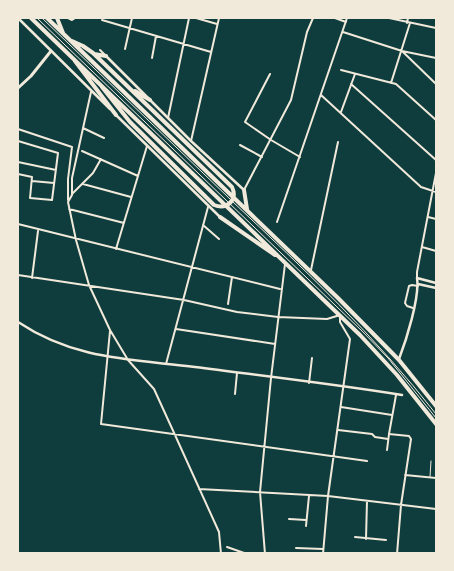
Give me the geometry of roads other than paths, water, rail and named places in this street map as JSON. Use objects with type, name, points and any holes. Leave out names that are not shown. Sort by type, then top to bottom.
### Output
[{"type":"highway","points":[[31,18],[360,335],[397,375],[436,424]]},
{"type":"highway","points":[[47,18],[311,271],[398,360],[436,406]]},
{"type":"highway","points":[[57,18],[64,35]]},
{"type":"highway","points":[[70,40],[94,54],[220,175],[233,188],[234,195],[232,201],[227,205],[218,206],[206,196],[130,122],[91,74]]},
{"type":"highway","points":[[68,52],[116,115]]},
{"type":"highway","points":[[94,54],[106,56]]},
{"type":"highway","points":[[129,88],[150,100]]},
{"type":"highway","points":[[244,190],[247,208]]},
{"type":"highway","points":[[220,217],[285,262]]},
{"type":"main road","points":[[18,88],[32,76],[51,51]]},
{"type":"street","points":[[18,18],[220,217]]},
{"type":"street","points":[[68,18],[72,20],[75,18]]},
{"type":"street","points":[[124,49],[132,18]]},
{"type":"street","points":[[168,118],[189,18]]},
{"type":"street","points":[[196,18],[217,24]]},
{"type":"street","points":[[191,141],[219,18]]},
{"type":"street","points":[[100,50],[191,141],[244,190],[291,100],[306,32],[313,18]]},
{"type":"street","points":[[335,18],[346,22]]},
{"type":"street","points":[[277,222],[347,18]]},
{"type":"street","points":[[389,18],[436,28]]},
{"type":"street","points":[[391,82],[402,51],[408,18]]},
{"type":"street","points":[[102,20],[211,52]]},
{"type":"street","points":[[342,32],[402,51],[436,58]]},
{"type":"street","points":[[152,58],[156,36]]},
{"type":"street","points":[[402,51],[436,84]]},
{"type":"street","points":[[341,70],[396,84],[436,120]]},
{"type":"street","points":[[270,74],[245,122],[300,157]]},
{"type":"street","points":[[340,113],[355,74]]},
{"type":"street","points":[[351,84],[436,160]]},
{"type":"street","points":[[72,195],[72,178],[91,92]]},
{"type":"street","points":[[321,95],[421,187],[436,192]]},
{"type":"street","points":[[83,128],[104,138]]},
{"type":"street","points":[[18,129],[72,147],[68,179],[68,202],[76,240],[89,285],[110,330],[128,360],[154,389],[219,532],[221,554]]},
{"type":"street","points":[[18,141],[58,153],[51,200],[32,199],[30,196],[32,177],[18,174]]},
{"type":"street","points":[[311,271],[338,142]]},
{"type":"street","points":[[116,249],[147,144]]},
{"type":"street","points":[[240,145],[262,157]]},
{"type":"street","points":[[82,151],[138,176]]},
{"type":"street","points":[[68,202],[72,195],[93,173],[100,159]]},
{"type":"street","points":[[18,162],[56,170]]},
{"type":"street","points":[[398,360],[418,285],[417,278],[422,247],[436,174]]},
{"type":"street","points":[[32,181],[54,183]]},
{"type":"street","points":[[82,184],[131,197]]},
{"type":"street","points":[[166,364],[208,206]]},
{"type":"street","points":[[69,209],[124,223]]},
{"type":"street","points":[[428,217],[436,220]]},
{"type":"street","points":[[18,224],[76,240],[281,289]]},
{"type":"street","points":[[203,225],[219,239]]},
{"type":"street","points":[[32,278],[39,230]]},
{"type":"street","points":[[422,247],[436,251]]},
{"type":"street","points":[[265,554],[260,492],[285,262]]},
{"type":"street","points":[[18,275],[184,300],[236,312],[278,317],[327,319],[340,316],[340,322],[350,339],[328,496],[323,554]]},
{"type":"street","points":[[228,304],[232,277]]},
{"type":"street","points":[[417,278],[436,283]]},
{"type":"street","points":[[413,308],[405,303],[409,286],[418,285],[436,288]]},
{"type":"street","points":[[18,322],[66,347],[107,358],[402,395]]},
{"type":"street","points":[[176,329],[275,344]]},
{"type":"street","points":[[110,330],[101,424],[367,461]]},
{"type":"street","points":[[309,383],[312,358]]},
{"type":"street","points":[[235,394],[237,373]]},
{"type":"street","points":[[387,450],[397,394]]},
{"type":"street","points":[[341,407],[392,415]]},
{"type":"street","points":[[338,430],[372,434],[375,437],[388,439]]},
{"type":"street","points":[[389,434],[410,437],[397,554]]},
{"type":"street","points":[[405,475],[436,478]]},
{"type":"street","points":[[199,489],[328,496],[436,509]]},
{"type":"street","points":[[306,526],[310,495]]},
{"type":"street","points":[[366,539],[367,501]]},
{"type":"street","points":[[289,518],[306,520]]},
{"type":"street","points":[[355,537],[386,540]]},
{"type":"street","points":[[227,547],[247,554]]},
{"type":"street","points":[[296,548],[323,549]]},
{"type":"lane","points":[[37,18],[362,331],[388,358],[436,418]]},
{"type":"lane","points":[[42,18],[364,330],[390,357],[436,414]]},
{"type":"lane","points":[[430,461],[430,477]]}]
